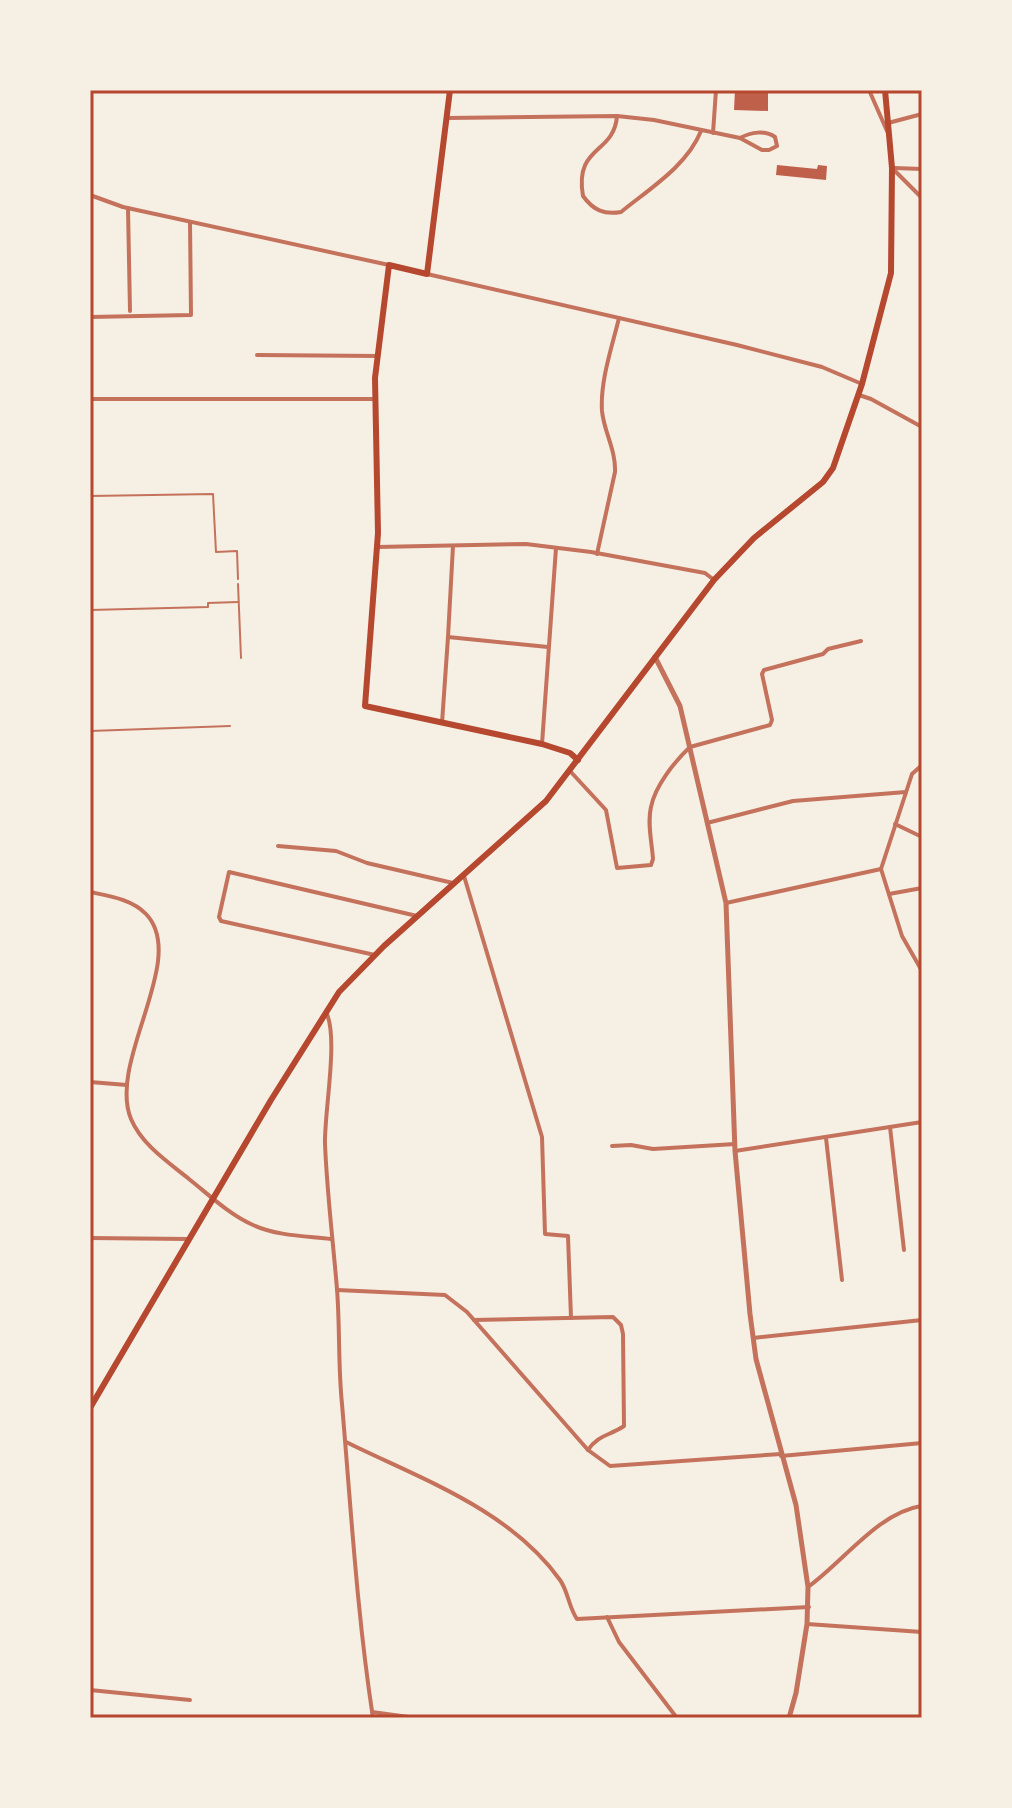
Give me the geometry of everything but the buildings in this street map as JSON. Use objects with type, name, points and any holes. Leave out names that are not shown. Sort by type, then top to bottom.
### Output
[{"type":"main road","points":[[450,90],[427,274],[389,265],[375,399],[377,547],[365,706],[542,744],[570,753],[578,760]]},
{"type":"main road","points":[[90,1408],[339,992],[453,883],[546,801],[714,580],[754,538],[823,482],[833,468],[859,395],[891,273],[892,168],[885,90]]},
{"type":"street","points":[[713,133],[716,90]]},
{"type":"street","points":[[869,90],[888,133]]},
{"type":"street","points":[[888,123],[922,114]]},
{"type":"street","points":[[447,118],[617,116],[654,120],[740,138],[762,150],[777,146],[775,137],[767,133],[753,133],[740,138]]},
{"type":"street","points":[[617,116],[614,134],[592,153],[584,167],[583,196],[596,210],[610,214],[621,212],[680,164],[696,143],[701,130]]},
{"type":"street","points":[[892,168],[906,171],[922,169]]},
{"type":"street","points":[[892,168],[922,198]]},
{"type":"street","points":[[90,195],[128,208],[389,265]]},
{"type":"street","points":[[128,208],[130,311]]},
{"type":"street","points":[[90,317],[191,315],[190,222]]},
{"type":"street","points":[[427,274],[822,367],[862,384]]},
{"type":"street","points":[[597,554],[615,472],[616,459],[602,416],[602,400],[619,318]]},
{"type":"street","points":[[257,355],[378,356]]},
{"type":"street","points":[[859,395],[922,427]]},
{"type":"street","points":[[90,399],[375,399]]},
{"type":"street","points":[[377,547],[526,544],[705,573],[714,580]]},
{"type":"street","points":[[442,723],[453,546]]},
{"type":"street","points":[[542,744],[556,548]]},
{"type":"street","points":[[448,637],[548,647]]},
{"type":"street","points":[[570,771],[606,810],[617,868],[651,865],[651,805],[690,747],[770,725],[772,720],[762,674],[764,670],[861,641]]},
{"type":"street","points":[[655,656],[680,706],[726,903],[735,1151],[753,1338],[796,1505],[808,1587],[807,1624],[789,1718]]},
{"type":"street","points":[[922,765],[912,774],[881,869],[902,936],[922,971]]},
{"type":"street","points":[[707,823],[793,801],[906,792]]},
{"type":"street","points":[[894,824],[922,837]]},
{"type":"street","points":[[278,846],[336,851],[367,863],[453,883]]},
{"type":"street","points":[[726,903],[881,869]]},
{"type":"street","points":[[375,955],[221,921],[219,917],[229,872],[418,916]]},
{"type":"street","points":[[463,874],[542,1137],[545,1234],[568,1236],[571,1318]]},
{"type":"street","points":[[889,894],[922,888]]},
{"type":"street","points":[[90,892],[133,904],[145,913],[157,933],[159,959],[127,1085],[126,1102],[130,1118],[142,1138],[213,1199],[250,1224],[331,1239]]},
{"type":"street","points":[[326,1012],[329,1018],[330,1058],[325,1138],[337,1290],[341,1403],[365,1673],[372,1715],[416,1718]]},
{"type":"street","points":[[90,1082],[127,1085]]},
{"type":"street","points":[[735,1151],[922,1122]]},
{"type":"street","points":[[890,1127],[904,1250]]},
{"type":"street","points":[[826,1138],[842,1280]]},
{"type":"street","points":[[612,1146],[653,1149],[735,1144]]},
{"type":"street","points":[[90,1238],[190,1239]]},
{"type":"street","points":[[337,1290],[445,1295],[474,1320],[588,1450],[610,1466],[922,1443]]},
{"type":"street","points":[[474,1320],[613,1317],[621,1325],[624,1426],[595,1439],[588,1450]]},
{"type":"street","points":[[753,1338],[922,1320]]},
{"type":"street","points":[[346,1442],[468,1501],[502,1522],[562,1583],[577,1619],[809,1607]]},
{"type":"street","points":[[808,1587],[878,1525],[903,1510],[921,1506]]},
{"type":"street","points":[[607,1617],[619,1642],[677,1718]]},
{"type":"street","points":[[807,1624],[922,1632]]},
{"type":"street","points":[[90,1690],[190,1700]]},
{"type":"lane","points":[[90,496],[213,494],[216,552],[237,551],[241,658]]},
{"type":"lane","points":[[90,610],[208,607],[208,603],[238,602]]},
{"type":"lane","points":[[90,731],[230,726]]}]
